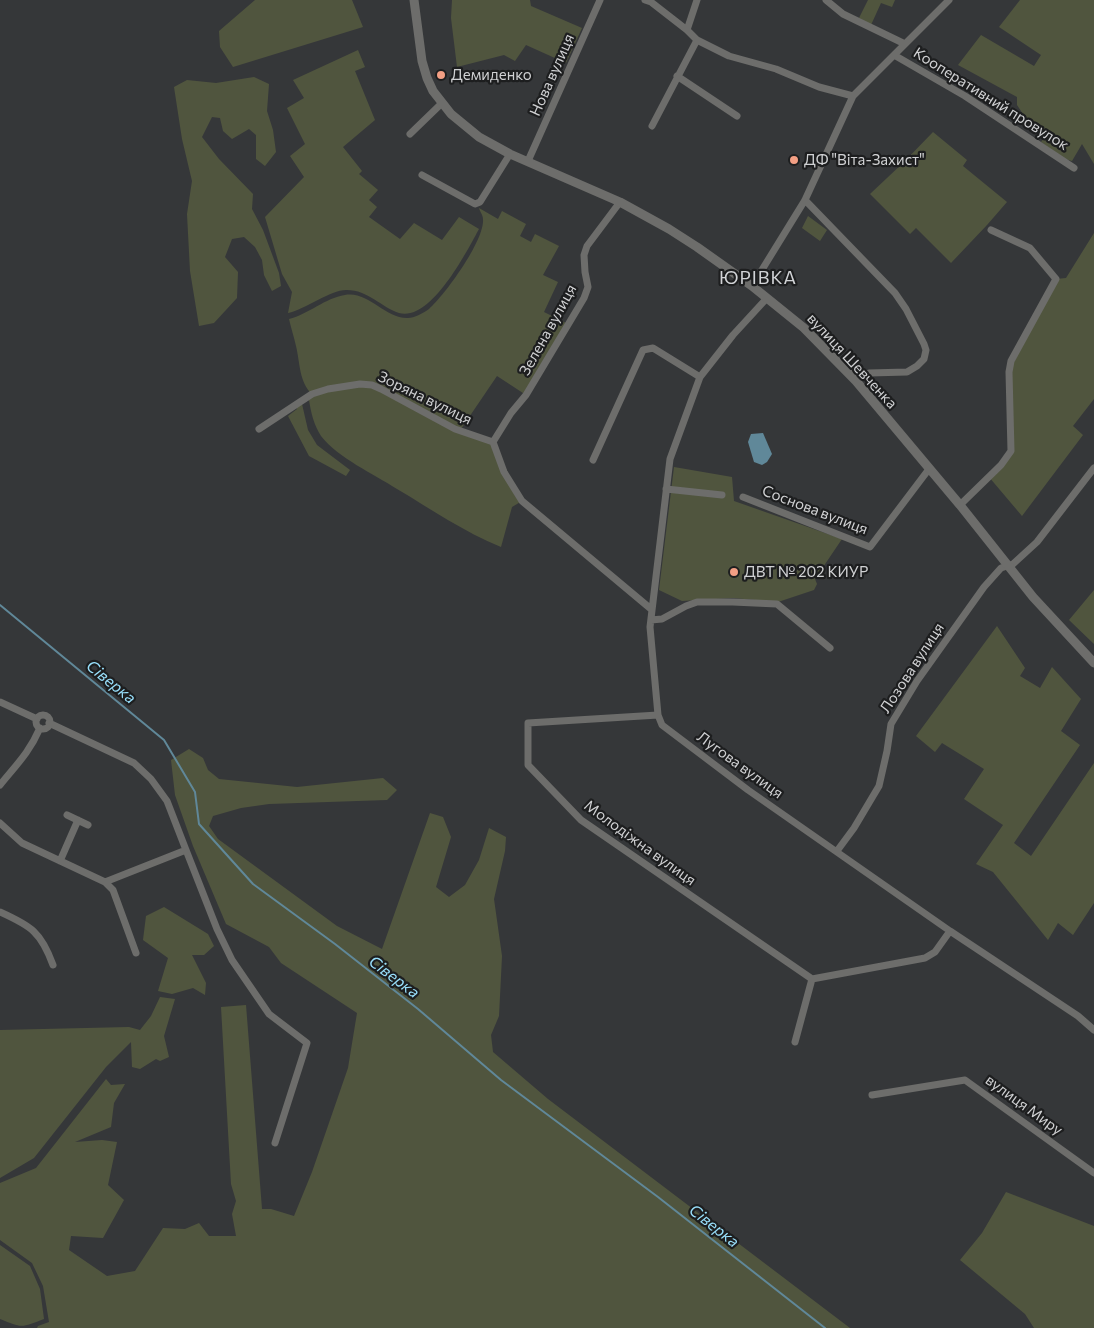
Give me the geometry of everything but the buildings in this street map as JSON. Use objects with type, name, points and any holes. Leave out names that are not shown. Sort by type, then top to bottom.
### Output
[{"type":"street","name":"вулиця Шевченка","points":[[414,0],[422,61],[433,91],[460,123],[479,137],[510,154],[620,202],[690,242],[752,286],[804,328],[856,381],[928,469],[960,504],[1033,597],[1094,663]]},
{"type":"street","name":"Нова вулиця","points":[[528,161],[600,0]]},
{"type":"street","points":[[645,0],[651,2],[698,40],[729,56],[776,69],[819,87],[853,96]]},
{"type":"street","points":[[687,30],[697,0]]},
{"type":"street","points":[[826,0],[843,14],[905,44]]},
{"type":"street","points":[[752,286],[805,200],[853,96],[949,0]]},
{"type":"street","points":[[652,126],[677,76],[698,40]]},
{"type":"street","name":"Кооперативний провулок","points":[[894,55],[965,96],[1074,168]]},
{"type":"street","points":[[677,76],[737,116]]},
{"type":"street","points":[[410,134],[442,103]]},
{"type":"street","points":[[422,175],[475,204],[480,202],[510,154]]},
{"type":"street","points":[[805,200],[895,293],[906,308],[926,350],[924,359],[918,366],[907,372],[869,373],[856,381]]},
{"type":"street","name":"Зелена вулиця","points":[[493,442],[511,413],[526,396],[584,298],[588,287],[584,272],[586,246],[620,202]]},
{"type":"street","points":[[960,504],[1001,465],[1011,451],[1009,372],[1011,361],[1056,279],[1030,248],[990,230]]},
{"type":"street","points":[[658,715],[651,609],[670,459],[700,377],[733,335],[767,298]]},
{"type":"street","points":[[593,460],[643,350],[653,348],[700,377]]},
{"type":"street","name":"Зоряна вулиця","points":[[260,429],[312,394],[328,389],[360,384],[372,385],[382,389],[455,429],[493,442]]},
{"type":"street","points":[[493,442],[504,472],[522,501],[651,609]]},
{"type":"street","name":"Лозова вулиця","points":[[837,851],[859,822],[879,786],[891,724],[917,681],[984,587],[1001,568],[1013,564],[1037,542],[1094,468]]},
{"type":"street","name":"Соснова вулиця","points":[[743,497],[870,547],[928,469]]},
{"type":"street","points":[[666,489],[722,495]]},
{"type":"street","points":[[651,620],[662,619],[697,602],[777,604],[830,648]]},
{"type":"street","points":[[0,702],[37,719]]},
{"type":"street","name":"Лугова вулиця","points":[[658,715],[662,726],[748,790],[950,931],[1070,1011],[1094,1030]]},
{"type":"street","name":"Молодіжна вулиця","points":[[658,715],[528,723],[528,765],[581,820],[812,980]]},
{"type":"street","points":[[37,719],[40,716],[46,716],[50,724],[134,764],[151,779],[167,800],[217,929],[232,960],[269,1014],[307,1044],[275,1143]]},
{"type":"street","points":[[37,719],[36,723],[40,728]]},
{"type":"street","points":[[40,728],[47,727],[50,724]]},
{"type":"street","points":[[0,785],[21,762],[32,746],[40,728]]},
{"type":"street","points":[[66,815],[88,825]]},
{"type":"street","points":[[60,861],[78,820]]},
{"type":"street","points":[[0,822],[22,843],[104,882],[113,890],[136,953]]},
{"type":"street","points":[[104,882],[186,850]]},
{"type":"street","points":[[0,912],[22,922],[40,936],[54,965]]},
{"type":"street","points":[[795,1042],[812,980],[925,958],[935,952],[950,931]]},
{"type":"street","name":"вулиця Миру","points":[[872,1095],[965,1080],[1094,1173]]},
{"type":"green space","points":[[255,0],[352,0],[363,27],[233,67],[220,47],[219,31]]},
{"type":"green space","points":[[452,0],[530,0],[531,6],[582,28],[566,63],[526,45],[515,61],[504,55],[457,67],[451,18]]},
{"type":"green space","points":[[868,0],[895,0],[892,7],[881,3],[871,25],[859,18]]},
{"type":"green space","points":[[1020,0],[1094,0],[1094,164],[1082,144],[1072,161],[1065,159],[1041,142],[1044,138],[1027,128],[1029,123],[1017,105],[1017,97],[958,65],[981,35],[1034,66],[1041,55],[999,27]]},
{"type":"green space","points":[[358,50],[365,67],[355,71],[375,120],[343,147],[362,171],[359,174],[378,190],[369,200],[377,207],[369,217],[400,239],[414,223],[442,240],[459,217],[479,229],[447,283],[423,307],[411,313],[399,313],[368,296],[347,290],[334,293],[288,313],[292,292],[282,274],[265,217],[304,177],[290,156],[305,144],[287,108],[304,98],[293,80]]},
{"type":"green space","points":[[254,77],[269,84],[267,111],[273,130],[276,152],[265,166],[256,159],[256,135],[249,129],[232,139],[223,131],[220,118],[212,117],[202,137],[219,159],[253,194],[252,209],[263,230],[279,273],[281,286],[272,291],[264,275],[262,260],[255,247],[244,237],[232,239],[225,257],[238,272],[237,298],[214,323],[199,326],[190,271],[187,214],[192,181],[182,139],[174,87],[187,80],[216,83]]},
{"type":"green space","points":[[933,132],[967,160],[963,166],[1007,202],[951,263],[916,228],[910,234],[870,194]]},
{"type":"green space","points":[[479,208],[498,219],[502,211],[526,224],[520,236],[531,242],[535,234],[559,246],[543,275],[558,282],[544,312],[568,324],[526,395],[497,376],[461,429],[493,442],[522,501],[512,507],[501,547],[448,520],[337,451],[321,436],[313,419],[309,400],[302,404],[308,430],[317,445],[350,470],[346,476],[309,456],[288,416],[297,409],[295,404],[312,394],[302,378],[289,319],[303,314],[331,299],[345,295],[362,297],[400,317],[410,318],[424,312],[436,302],[454,280],[478,240],[483,218]]},
{"type":"green space","points":[[808,216],[827,230],[820,241],[802,228]]},
{"type":"green space","points":[[1094,233],[1094,399],[1073,426],[1083,435],[1022,516],[989,477],[1011,451],[1009,372],[1056,279],[1066,278]]},
{"type":"green space","points":[[674,467],[732,477],[734,501],[842,539],[815,579],[817,584],[814,590],[778,602],[733,598],[682,601],[659,590]]},
{"type":"green space","points":[[1094,590],[1094,644],[1069,620]]},
{"type":"green space","points":[[997,626],[1025,668],[1020,676],[1040,688],[1052,667],[1081,699],[1061,731],[1080,745],[1014,843],[1031,856],[1094,763],[1094,903],[1073,935],[1058,923],[1048,940],[993,872],[976,864],[1003,825],[964,799],[984,769],[942,743],[935,752],[916,736]]},
{"type":"green space","points":[[189,749],[203,758],[208,770],[219,779],[297,787],[383,778],[397,790],[387,800],[269,804],[241,808],[213,816],[209,826],[218,839],[337,926],[382,949],[430,813],[443,817],[451,837],[436,887],[449,897],[465,885],[479,860],[489,828],[506,837],[505,851],[494,899],[502,956],[499,1016],[491,1035],[493,1052],[548,1099],[850,1328],[37,1328],[49,1322],[43,1286],[32,1263],[0,1240],[0,1183],[36,1168],[106,1079],[111,1085],[125,1084],[114,1103],[111,1127],[75,1142],[102,1140],[117,1142],[108,1185],[124,1200],[103,1238],[71,1236],[69,1250],[107,1276],[135,1271],[163,1228],[185,1229],[199,1223],[209,1236],[236,1236],[232,1214],[236,1201],[231,1184],[221,1007],[246,1005],[262,1209],[271,1209],[294,1216],[312,1172],[348,1068],[357,1013],[281,963],[269,947],[226,924],[193,846],[175,795],[171,760]]},
{"type":"green space","points":[[164,907],[208,934],[214,946],[204,955],[192,955],[206,983],[205,995],[193,988],[172,994],[158,991],[168,958],[143,940],[146,916]]},
{"type":"green space","points":[[160,997],[175,999],[164,1036],[169,1057],[160,1061],[156,1059],[140,1069],[132,1067],[131,1042],[106,1067],[34,1158],[0,1178],[0,1030],[129,1027],[140,1030],[151,1016]]},
{"type":"green space","points":[[1006,1192],[1094,1226],[1094,1328],[1034,1328],[1025,1314],[960,1260],[982,1233]]},
{"type":"green space","points":[[0,1245],[30,1266],[40,1289],[44,1319],[22,1326],[0,1319]]},
{"type":"water","points":[[763,433],[772,454],[767,462],[762,465],[754,462],[748,442],[751,434]]},
{"type":"waterway","name":"Сіверка","points":[[0,605],[164,740],[195,792],[199,824],[253,884],[335,944],[418,1009],[501,1080],[658,1197],[825,1328]]},
{"type":"place","name":"Демиденко","points":[[441,75]]},
{"type":"place","name":"ДФ \"Віта-Захист\"","points":[[794,160]]},
{"type":"place","name":"ДВТ № 202 КИУР","points":[[734,572]]},
{"type":"district","name":"ЮРІВКА","points":[[758,278]]}]
